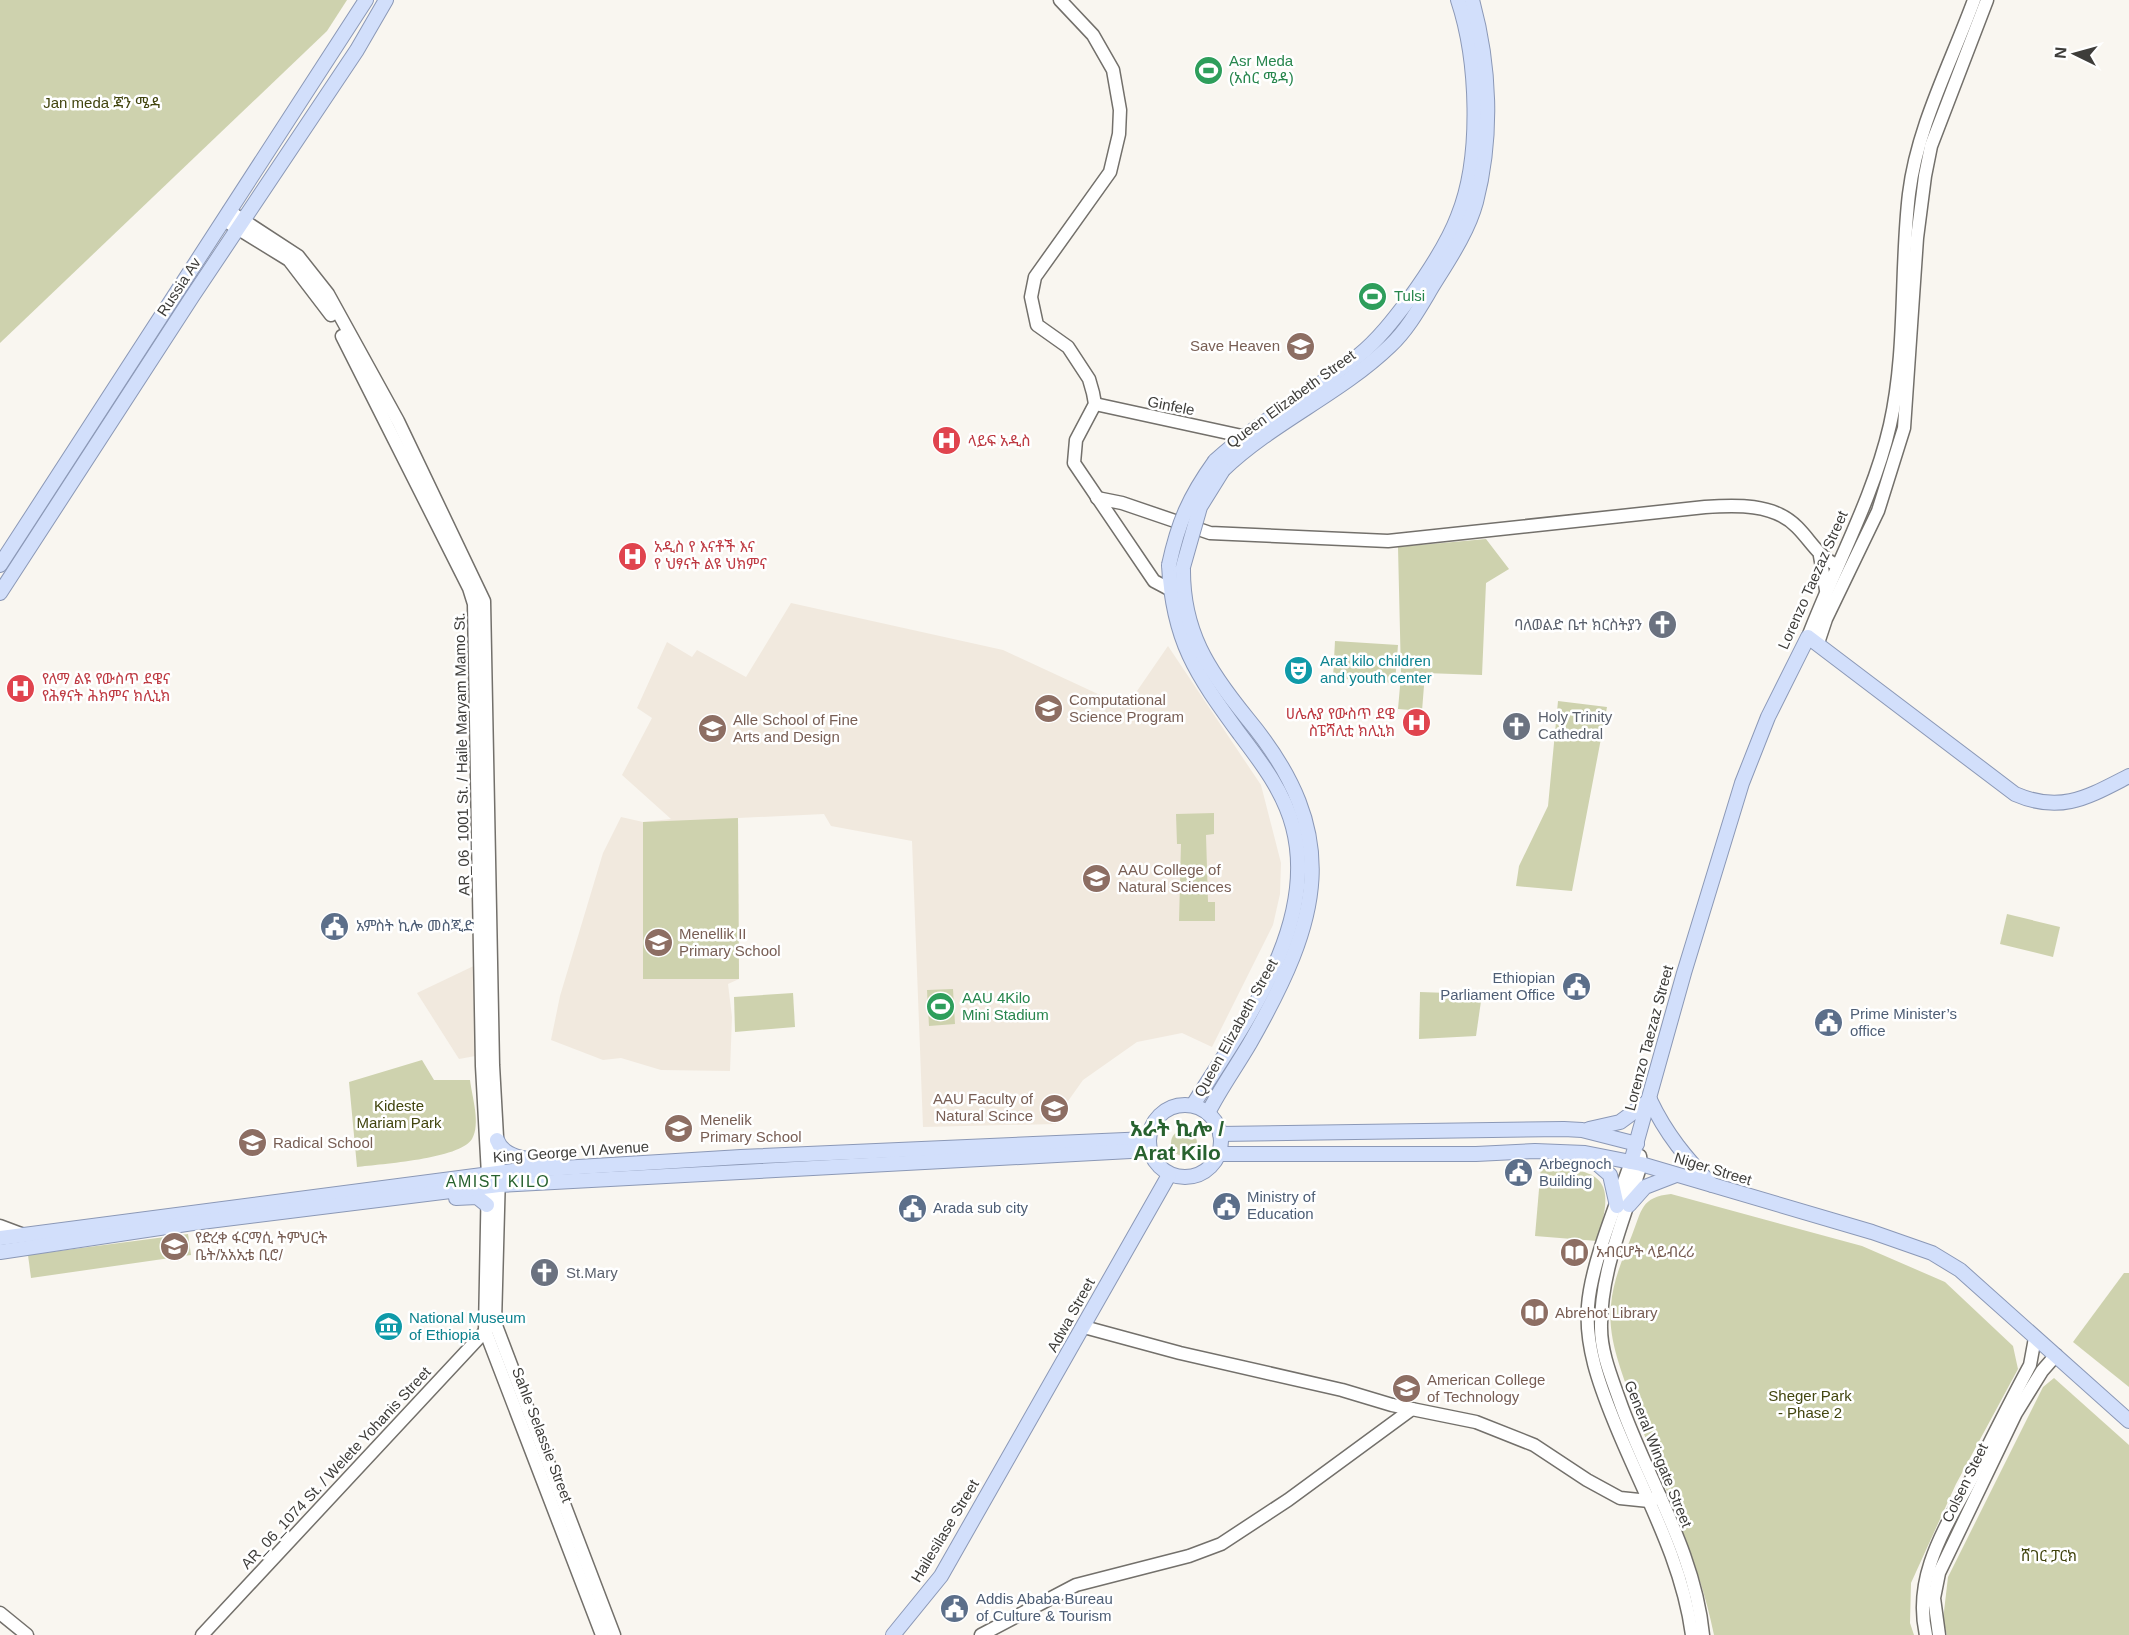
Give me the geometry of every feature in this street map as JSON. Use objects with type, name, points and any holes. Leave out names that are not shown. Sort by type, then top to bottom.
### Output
[{"type":"main road","name":"Russia Av","points":[[0,565],[366,0]]},
{"type":"main road","name":"Russia Av","points":[[0,593],[357,50],[386,0]]},
{"type":"main road","points":[[1060,0],[1093,35],[1113,70],[1120,110],[1119,134],[1110,172],[1035,277],[1031,297],[1037,325],[1068,347],[1089,379],[1095,404],[1076,441],[1074,463],[1154,581],[1171,590]]},
{"type":"main road","name":"Queen Elizabeth Street","points":[[1208,1113],[1284,979],[1301,934],[1311,896],[1313,868],[1311,842],[1298,799],[1283,770],[1213,674],[1201,650],[1185,610],[1176,566],[1176,532],[1185,506],[1219,466],[1248,440],[1359,356],[1385,331],[1425,278],[1452,230],[1464,199],[1475,103],[1474,70],[1458,0]]},
{"type":"main road","name":"Queen Elizabeth Street","points":[[1248,440],[1329,392],[1391,345],[1408,325],[1444,268],[1470,220],[1481,176],[1488,113],[1484,62],[1472,0]]},
{"type":"main road","name":"Lorenzo Taezaz Street","points":[[1813,640],[1826,590],[1868,494],[1888,432],[1894,401],[1909,192],[1935,99],[1974,0]]},
{"type":"main road","name":"Lorenzo Taezaz Street","points":[[1636,1163],[1637,1144],[1684,974],[1739,792],[1768,717],[1826,619],[1878,511],[1905,428],[1917,238],[1925,176],[1931,146],[1987,0]]},
{"type":"main road","name":"AR_06_1001 St. / Haile Maryam Mamo St.","points":[[226,216],[295,266],[326,306],[364,368],[469,588],[479,603],[482,1066],[493,1180]]},
{"type":"main road","name":"Ginfele","points":[[1095,404],[1248,440]]},
{"type":"main road","points":[[1097,498],[1122,503],[1210,533],[1388,542],[1705,507],[1744,507],[1780,514],[1796,526],[1820,556],[1836,565]]},
{"type":"main road","points":[[1820,556],[1826,590]]},
{"type":"main road","name":"Queen Elizabeth Street","points":[[1176,566],[1171,590],[1178,630],[1189,658],[1202,682],[1271,777],[1283,800],[1293,828],[1297,859],[1296,903],[1281,950],[1254,1002],[1193,1105]]},
{"type":"main road","points":[[479,603],[497,1140],[493,1180],[490,1326]]},
{"type":"main road","points":[[1813,640],[2015,794],[2042,803],[2068,803],[2129,776]]},
{"type":"main road","points":[[1221,1134],[1582,1130],[1620,1122],[1650,1100],[1662,1126],[1679,1150],[1714,1187]]},
{"type":"main road","points":[[1193,1105],[1208,1113],[1221,1134],[1219,1154],[1209,1169],[1200,1175],[1190,1178],[1169,1174],[1154,1160],[1149,1144],[1156,1119],[1174,1107],[1193,1105]]},
{"type":"main road","points":[[1582,1130],[1637,1144]]},
{"type":"main road","points":[[497,1140],[503,1152],[511,1155],[584,1166]]},
{"type":"main road","name":"King George VI Avenue","points":[[0,1238],[493,1180],[1149,1144]]},
{"type":"main road","name":"King George VI Avenue","points":[[0,1252],[193,1223],[397,1198],[584,1166],[1149,1144]]},
{"type":"main road","name":"Niger Street","points":[[1219,1154],[1476,1154],[1535,1151],[1585,1153],[1636,1163],[1872,1232],[1932,1253],[1960,1270],[2129,1421]]},
{"type":"main road","points":[[1585,1153],[1610,1174],[1623,1206],[1645,1188],[1676,1175]]},
{"type":"main road","name":"General Wingate Street","points":[[1636,1163],[1603,1290],[1601,1331],[1605,1357],[1654,1498],[1692,1635]]},
{"type":"main road","name":"Adwa Street","points":[[1001,1470],[1169,1174]]},
{"type":"main road","name":"Sahle Selassie Street","points":[[493,1180],[487,1205],[490,1326],[551,1487],[602,1635]]},
{"type":"main road","points":[[397,1198],[477,1197],[487,1205]]},
{"type":"main road","name":"General Wingate Street","points":[[1623,1206],[1593,1276],[1588,1305],[1587,1331],[1592,1360],[1616,1426],[1684,1556],[1696,1598],[1703,1635]]},
{"type":"main road","points":[[0,1226],[22,1234],[35,1247]]},
{"type":"main road","name":"AR_06_1074 St. / Welete Yohanis Street","points":[[202,1635],[490,1326]]},
{"type":"main road","points":[[1084,1327],[1180,1353],[1342,1390],[1412,1409],[1476,1422],[1534,1445],[1587,1480],[1620,1498],[1654,1498]]},
{"type":"main road","points":[[1926,1635],[1929,1597],[1925,1579],[1944,1529],[2030,1365],[2035,1338]]},
{"type":"main road","name":"Colsen Steet","points":[[1939,1635],[1929,1597],[2016,1413],[2042,1371],[2056,1355]]},
{"type":"main road","points":[[1592,1360],[1605,1357]]},
{"type":"main road","points":[[981,1635],[1076,1585],[1189,1556],[1221,1544],[1288,1500],[1412,1409]]},
{"type":"main road","name":"Hailesilase Street","points":[[893,1635],[941,1576],[1001,1470]]},
{"type":"main road","points":[[551,1487],[614,1635]]},
{"type":"main road","points":[[0,1613],[27,1635]]},
{"type":"shaded area","name":"AAU College of Natural Sciences","points":[[791,603],[1003,650],[1126,707],[1168,646],[1261,785],[1281,863],[1280,894],[1273,925],[1212,1047],[1182,1033],[1137,1042],[1083,1080],[1061,1111],[1056,1124],[923,1127],[912,841],[831,826],[824,814],[738,818],[739,979],[728,984],[732,1017],[730,1071],[661,1070],[621,1058],[603,1060],[551,1040],[560,996],[603,853],[621,817],[643,822],[671,819],[622,775],[652,718],[637,708],[667,642],[692,657],[697,650],[746,677]]},
{"type":"shaded area","points":[[482,962],[481,1055],[459,1059],[417,993]]},
{"type":"green space","name":"Jan meda ጃን ሜዳ","points":[[0,0],[347,0],[327,31],[0,343]]},
{"type":"green space","points":[[1486,539],[1509,569],[1486,583],[1482,675],[1425,673],[1422,711],[1398,709],[1401,675],[1398,547]]},
{"type":"green space","points":[[1335,641],[1398,645],[1395,683],[1333,678]]},
{"type":"green space","points":[[1558,701],[1607,707],[1572,891],[1516,886],[1519,866],[1548,806]]},
{"type":"green space","points":[[1214,813],[1214,834],[1206,835],[1208,902],[1215,902],[1215,921],[1179,921],[1181,844],[1177,844],[1176,814]]},
{"type":"green space","points":[[738,818],[739,979],[643,979],[643,822]]},
{"type":"green space","points":[[2007,914],[2060,927],[2053,957],[2000,944]]},
{"type":"green space","name":"AAU 4Kilo Mini Stadium","points":[[953,989],[955,1024],[929,1026],[927,990]]},
{"type":"green space","points":[[1420,992],[1477,994],[1481,1001],[1476,1036],[1419,1039]]},
{"type":"green space","points":[[793,993],[795,1027],[735,1032],[734,997]]},
{"type":"green space","name":"Kideste Mariam Park","points":[[422,1060],[434,1080],[470,1080],[476,1118],[475,1133],[472,1139],[465,1146],[437,1156],[357,1167],[349,1082]]},
{"type":"green space","points":[[1184,1130],[1193,1134],[1197,1143],[1193,1152],[1184,1156],[1175,1152],[1171,1143],[1175,1134]]},
{"type":"green space","points":[[1541,1166],[1578,1170],[1599,1181],[1604,1190],[1605,1203],[1597,1241],[1535,1236]]},
{"type":"green space","name":"Sheger Park - Phase 2","points":[[1671,1194],[1862,1246],[1945,1282],[2013,1346],[2018,1369],[1956,1484],[1911,1583],[1910,1623],[1914,1635],[1714,1635],[1699,1576],[1625,1382],[1611,1331],[1610,1318],[1614,1287],[1641,1212],[1644,1206],[1654,1198]]},
{"type":"green space","points":[[188,1234],[191,1255],[31,1278],[28,1255]]},
{"type":"green space","points":[[2124,1273],[2129,1273],[2129,1387],[2073,1342]]},
{"type":"green space","name":"ሸገር ፓርክ","points":[[2054,1378],[2129,1445],[2129,1635],[1947,1635],[1943,1620],[1948,1577],[2043,1387]]},
{"type":"place","name":"Asr Meda (አስር ሜዳ)","points":[[1208,70]]},
{"type":"place","name":"Tulsi","points":[[1373,296]]},
{"type":"place","name":"Save Heaven","points":[[1301,346]]},
{"type":"place","name":"ላይፍ አዲስ","points":[[947,441]]},
{"type":"place","name":"አዲስ የ እናቶች እና የ ህፃናት ልዩ ህክምና","points":[[633,556]]},
{"type":"place","name":"ባለወልድ ቤተ ክርስትያን","points":[[1663,625]]},
{"type":"place","name":"Arat kilo children and youth center","points":[[1299,670]]},
{"type":"place","name":"የለማ ልዩ የውስጥ ደዌና የሕፃናት ሕክምና ክሊኒክ","points":[[21,688]]},
{"type":"place","name":"Computational Science Program","points":[[1048,709]]},
{"type":"place","name":"ሀሌሉያ የውስጥ ደዌ ስፔሻሊቲ ክሊኒክ","points":[[1416,723]]},
{"type":"place","name":"Holy Trinity Cathedral","points":[[1517,726]]},
{"type":"place","name":"Alle School of Fine Arts and Design","points":[[712,729]]},
{"type":"place","name":"AAU College of Natural Sciences","points":[[1097,879]]},
{"type":"place","name":"አምስት ኪሎ መስጂድ","points":[[335,926]]},
{"type":"place","name":"Menellik II Primary School","points":[[658,943]]},
{"type":"place","name":"Ethiopian Parliament Office","points":[[1576,987]]},
{"type":"place","name":"AAU 4Kilo Mini Stadium","points":[[941,1007]]},
{"type":"place","name":"Prime Minister’s office","points":[[1829,1023]]},
{"type":"place","name":"AAU Faculty of Natural Scince","points":[[1054,1108]]},
{"type":"place","name":"Menelik Primary School","points":[[679,1129]]},
{"type":"place","name":"Radical School","points":[[252,1143]]},
{"type":"place","name":"Arbegnoch Building","points":[[1518,1173]]},
{"type":"place","name":"Ministry of Education","points":[[1226,1206]]},
{"type":"place","name":"Arada sub city","points":[[912,1208]]},
{"type":"place","name":"የድረቀ ፋርማሲ ትምህርት ቤት/አአኢቴ ቢሮ/","points":[[174,1247]]},
{"type":"place","name":"አብርሆት ላይብረሪ","points":[[1575,1252]]},
{"type":"place","name":"St.Mary","points":[[545,1273]]},
{"type":"place","name":"Abrehot Library","points":[[1534,1313]]},
{"type":"place","name":"National Museum of Ethiopia","points":[[388,1327]]},
{"type":"place","name":"American College of Technology","points":[[1406,1389]]},
{"type":"place","name":"Addis Ababa Bureau of Culture & Tourism","points":[[955,1608]]},
{"type":"district","name":"አራት ኪሎ / Arat Kilo","points":[[1177,1141]]},
{"type":"district","name":"AMIST KILO","points":[[498,1181]]}]
